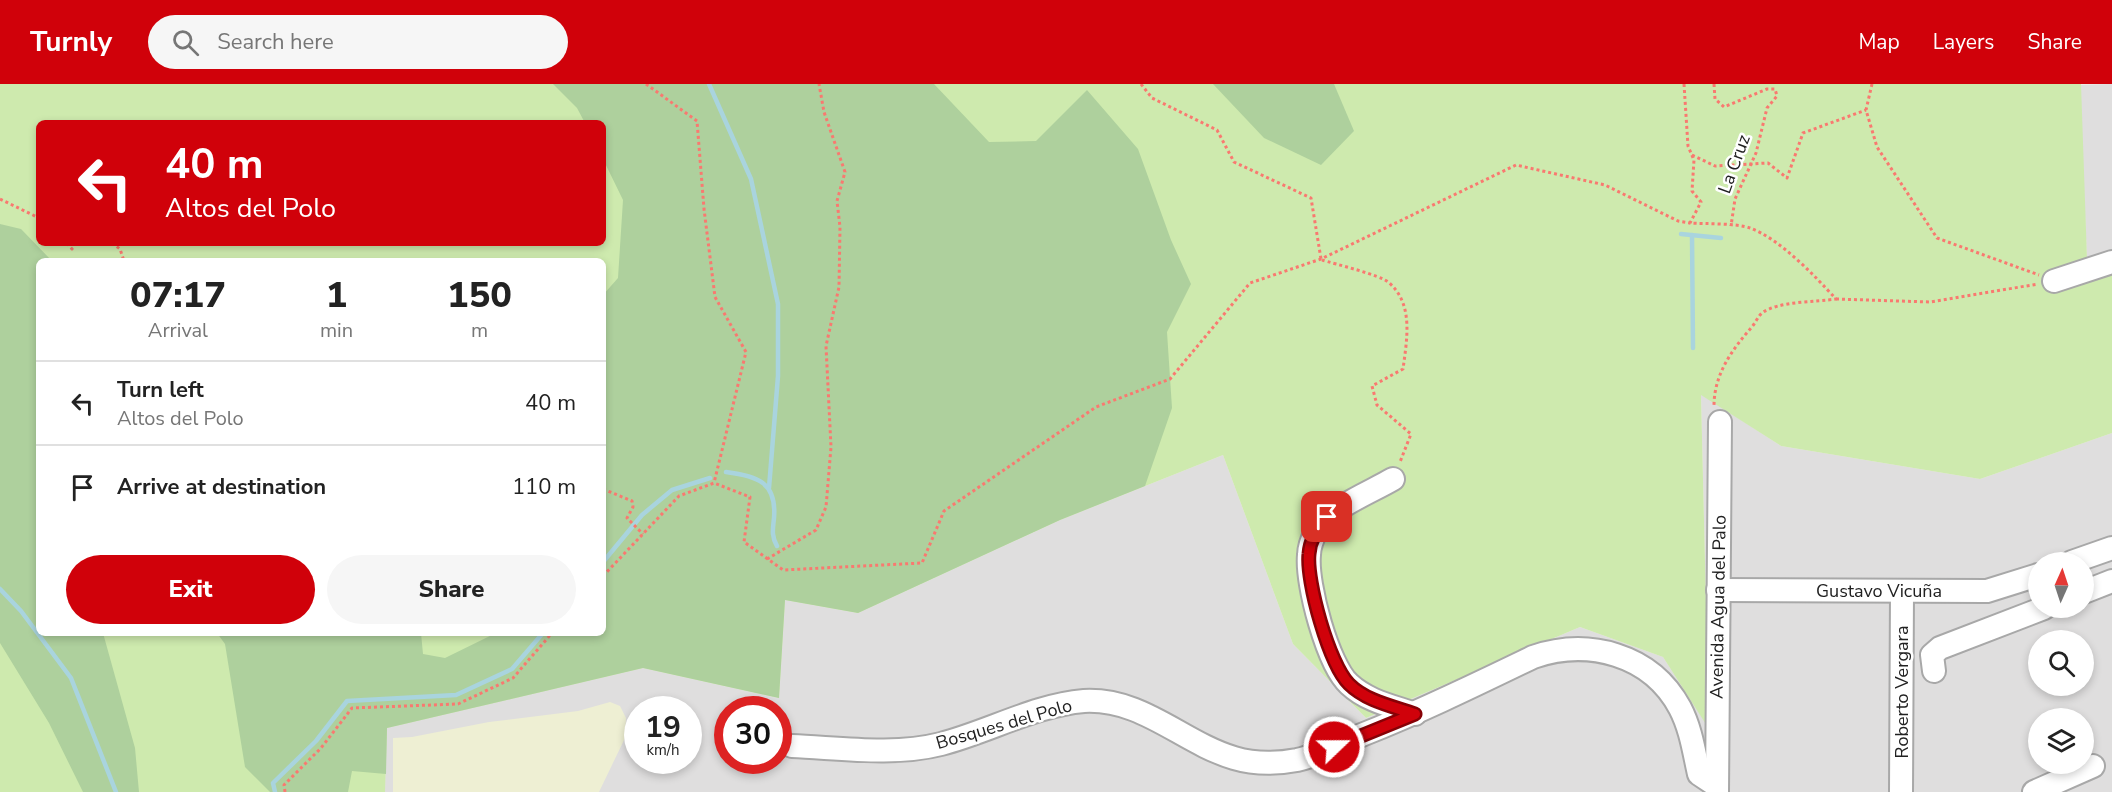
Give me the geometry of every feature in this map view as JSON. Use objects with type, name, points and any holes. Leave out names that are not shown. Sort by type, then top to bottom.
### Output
[{"type":"street","points":[[2054,281],[2112,262]]},
{"type":"street","name":"Avenida Agua del Palo","points":[[1717,417],[1717,789]]},
{"type":"street","points":[[1393,479],[1327,517],[1313,536],[1308,562],[1311,584],[1331,656],[1341,675],[1366,696],[1415,714]]},
{"type":"street","points":[[2094,554],[2112,548]]},
{"type":"street","name":"Gustavo Vicuña","points":[[1718,590],[1987,591],[2028,579]]},
{"type":"street","points":[[2094,588],[2112,581]]},
{"type":"street","name":"Roberto Vergara","points":[[1901,792],[1902,592]]},
{"type":"street","points":[[1934,671],[1932,656],[1940,648],[2028,614]]},
{"type":"street","name":"Bosques del Polo","points":[[792,746],[886,749],[939,745],[1051,708],[1101,701],[1140,711],[1210,748],[1236,758],[1281,762],[1313,756],[1415,714],[1548,652],[1580,648],[1612,653],[1641,666],[1665,687],[1686,722],[1699,774],[1717,789]]},
{"type":"street","points":[[2034,792],[2083,777]]},
{"type":"path","points":[[646,84],[697,121],[704,209],[715,297],[746,352],[714,483]]},
{"type":"path","points":[[768,559],[816,530],[826,507],[831,447],[826,346],[839,287],[840,227],[837,201],[845,172],[824,112],[819,84]]},
{"type":"path","points":[[1142,84],[1152,98],[1217,130],[1234,162],[1311,198],[1321,259]]},
{"type":"path","points":[[1684,84],[1686,94],[1684,112],[1688,125],[1688,146],[1692,155],[1692,192],[1701,202],[1690,223]]},
{"type":"path","name":"La Cruz","points":[[1714,84],[1715,99],[1724,107],[1767,89],[1774,89],[1777,96],[1767,108],[1751,164],[1735,199],[1731,226]]},
{"type":"path","points":[[1872,84],[1866,110],[1877,147],[1937,238],[2054,281]]},
{"type":"path","points":[[1692,155],[1715,166],[1768,163],[1787,178],[1803,133],[1866,110]]},
{"type":"path","points":[[606,573],[679,496],[714,483],[750,497],[744,542],[783,570],[922,563],[944,511],[1096,407],[1170,379],[1250,283],[1321,259],[1516,165],[1605,185],[1678,221],[1748,227],[1765,236],[1815,276],[1836,299]]},
{"type":"path","points":[[0,200],[36,217]]},
{"type":"path","points":[[1321,259],[1388,281],[1406,307],[1407,337],[1403,369],[1372,386],[1377,405],[1411,434],[1393,479]]},
{"type":"path","points":[[1717,417],[1714,390],[1725,362],[1740,338],[1762,313],[1792,303],[1836,299],[1930,302],[2054,281]]},
{"type":"path","points":[[606,490],[632,501],[633,507],[627,518],[643,534]]},
{"type":"path","points":[[285,792],[284,785],[321,748],[352,708],[458,704],[513,678],[549,636]]},
{"type":"shaded area","points":[[2112,84],[2112,255],[2087,259],[2079,85]]},
{"type":"shaded area","points":[[1701,394],[1781,446],[1980,479],[2112,433],[2112,792],[385,792],[386,728],[643,668],[770,696],[714,696],[714,774],[792,774],[792,696],[779,696],[785,600],[858,613],[1060,520],[1223,455],[1293,644],[1366,718],[1580,627],[1663,657],[1709,728]]},
{"type":"green space","points":[[0,84],[2081,84],[2087,259],[2112,255],[2112,433],[1980,479],[1781,446],[1701,395],[1709,729],[1663,657],[1580,627],[1366,718],[1293,644],[1223,455],[1060,520],[858,613],[785,600],[779,696],[770,696],[643,668],[387,728],[385,792],[0,792]]},
{"type":"green space","points":[[553,84],[934,84],[989,142],[1036,141],[1087,90],[1138,149],[1171,240],[1191,284],[1167,332],[1172,408],[1145,486],[1060,520],[858,613],[785,600],[779,696],[770,696],[643,668],[387,728],[386,774],[352,771],[348,792],[270,792],[245,767],[225,644],[219,636],[421,636],[423,654],[445,658],[490,636],[606,636],[606,292],[618,278],[623,200],[606,165],[606,120],[583,120],[577,108]]},
{"type":"green space","points":[[1213,84],[1334,84],[1354,131],[1321,165],[1264,138]]},
{"type":"green space","points":[[0,224],[21,229],[49,258],[36,258],[36,636],[104,636],[135,748],[139,792],[83,792],[49,723],[0,643]]},
{"type":"green space","points":[[610,702],[620,706],[624,714],[624,740],[599,792],[393,792],[393,738],[412,737],[489,722],[578,711]]},
{"type":"waterway","points":[[709,84],[751,179],[778,304],[778,376],[769,488]]},
{"type":"waterway","points":[[1681,234],[1721,238]]},
{"type":"waterway","points":[[1692,235],[1693,348]]},
{"type":"waterway","points":[[726,472],[756,479],[768,489],[774,506],[773,532],[777,546]]},
{"type":"waterway","points":[[606,558],[642,515],[672,490],[710,478]]},
{"type":"waterway","points":[[0,589],[36,631]]},
{"type":"waterway","points":[[40,636],[71,678],[116,792]]},
{"type":"waterway","points":[[275,792],[273,783],[316,741],[347,701],[456,695],[512,669],[540,636]]},
{"type":"route","points":[[1327,517],[1313,536],[1308,562],[1311,584],[1335,666],[1348,683],[1366,696],[1415,714],[1334,747]]}]
